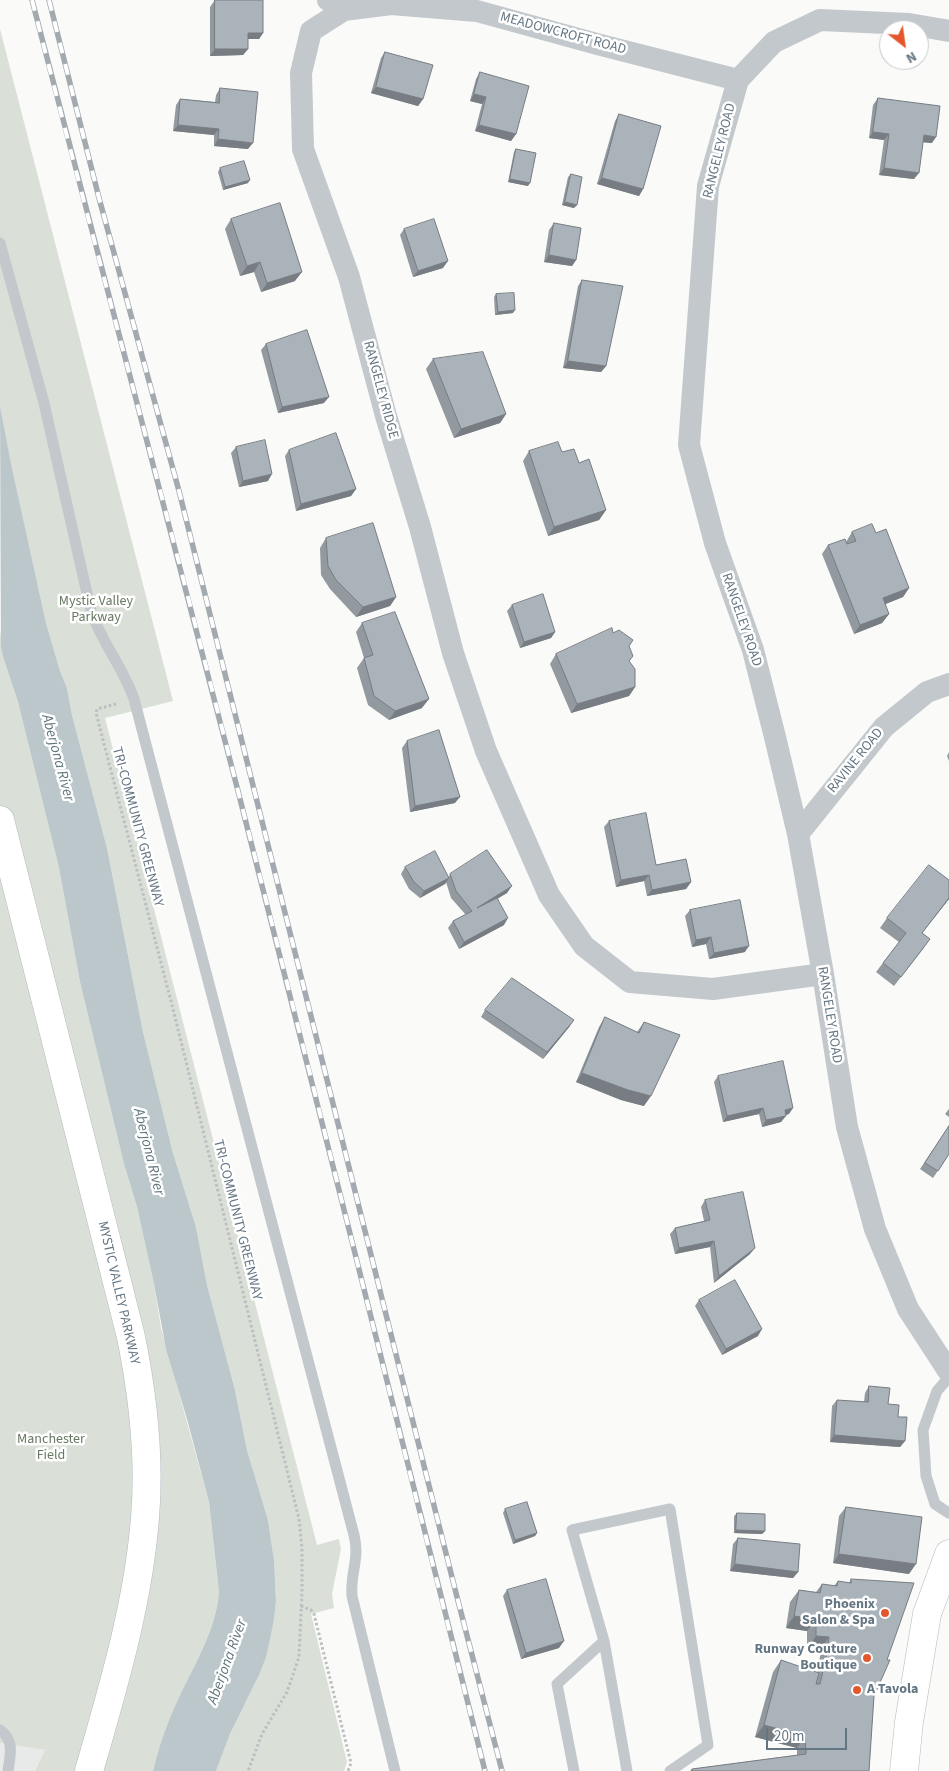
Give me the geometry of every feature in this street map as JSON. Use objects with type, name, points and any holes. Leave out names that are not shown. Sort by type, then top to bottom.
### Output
[{"type":"main road","name":"MYSTIC VALLEY PARKWAY","points":[[0,820],[130,1337],[138,1377],[144,1431],[146,1510],[137,1576],[119,1667],[89,1771]]},
{"type":"main road","points":[[904,1771],[909,1722],[928,1614],[949,1554]]},
{"type":"street","name":"MEADOWCROFT ROAD","points":[[336,5],[391,4],[477,11],[738,80]]},
{"type":"street","name":"RANGELEY RIDGE","points":[[336,5],[311,31],[301,73],[303,149],[349,277],[386,416],[420,527],[453,653],[486,751],[550,895],[584,946],[630,982],[713,989],[823,974]]},
{"type":"street","name":"RANGELEY ROAD","points":[[949,31],[909,24],[820,20],[774,42],[738,80],[708,186],[689,445],[715,543],[753,650],[776,737],[798,834],[823,974],[847,1127],[875,1229],[908,1309],[949,1372]]},
{"type":"street","name":"RAVINE ROAD","points":[[798,834],[884,727],[927,692],[949,684]]},
{"type":"lane","points":[[0,243],[44,403],[91,611],[100,635],[124,675],[134,699],[356,1541],[357,1554],[351,1582],[352,1596],[395,1771]]},
{"type":"lane","points":[[949,1376],[937,1391],[923,1430],[926,1476],[935,1504],[949,1513]]},
{"type":"lane","points":[[627,1771],[604,1642],[572,1530],[670,1509],[708,1745],[670,1771]]},
{"type":"lane","points":[[574,1771],[557,1684],[604,1642]]},
{"type":"lane","points":[[0,1730],[8,1737],[10,1742],[11,1750],[8,1771]]},
{"type":"path","name":"TRI-COMMUNITY GREENWAY","points":[[134,699],[97,709],[96,713],[172,1005],[298,1508],[302,1548],[302,1606],[299,1657],[293,1679],[262,1734],[248,1771]]},
{"type":"path","points":[[302,1606],[314,1614],[351,1763],[348,1771]]},
{"type":"shaded area","points":[[0,1743],[45,1750],[35,1771],[0,1771]]},
{"type":"green space","name":"Mystic Valley Parkway","points":[[0,29],[173,701],[105,718],[317,1545],[339,1539],[341,1549],[332,1594],[334,1608],[311,1614],[347,1762],[344,1771],[216,1771],[230,1734],[259,1675],[274,1620],[276,1601],[274,1560],[268,1520],[247,1450],[235,1390],[207,1285],[196,1227],[173,1153],[143,1032],[107,848],[72,715],[67,688],[46,623],[7,448],[0,406]]},
{"type":"green space","name":"Manchester Field","points":[[0,629],[4,660],[18,702],[59,868],[80,982],[124,1164],[137,1207],[154,1284],[161,1328],[209,1502],[219,1592],[217,1606],[210,1632],[168,1723],[153,1771],[35,1771],[45,1750],[0,1743]]},
{"type":"water","name":"Aberjona River","points":[[0,406],[46,623],[67,688],[72,715],[107,848],[143,1032],[173,1153],[196,1227],[207,1285],[235,1390],[247,1450],[268,1520],[274,1560],[276,1601],[274,1620],[266,1657],[230,1734],[216,1771],[153,1771],[168,1723],[210,1632],[217,1606],[219,1592],[209,1502],[166,1349],[137,1207],[124,1164],[80,982],[59,868],[18,702],[1,647]]},
{"type":"building","points":[[215,0],[263,0],[263,33],[248,33],[248,49],[215,49]]},
{"type":"building","points":[[385,52],[433,65],[423,99],[376,87]]},
{"type":"building","points":[[480,72],[529,86],[516,134],[479,125],[486,97],[474,94]]},
{"type":"building","points":[[220,88],[258,92],[253,143],[218,139],[219,129],[178,125],[180,99],[219,103]]},
{"type":"building","points":[[878,98],[940,106],[936,137],[924,135],[919,173],[884,168],[889,134],[873,132]]},
{"type":"building","points":[[619,114],[661,126],[643,189],[602,178]]},
{"type":"building","points":[[516,149],[536,153],[530,183],[510,179]]},
{"type":"building","points":[[244,161],[250,180],[225,187],[220,168]]},
{"type":"building","points":[[571,174],[582,177],[577,205],[565,202]]},
{"type":"building","points":[[280,203],[302,272],[267,283],[260,262],[247,266],[231,219]]},
{"type":"building","points":[[434,219],[448,261],[418,271],[404,229]]},
{"type":"building","points":[[554,223],[581,228],[576,260],[549,255]]},
{"type":"building","points":[[582,280],[623,286],[606,366],[568,361]]},
{"type":"building","points":[[514,293],[515,310],[498,312],[496,294]]},
{"type":"building","points":[[307,330],[329,397],[282,407],[266,344]]},
{"type":"building","points":[[483,352],[506,414],[461,429],[433,359]]},
{"type":"building","points":[[336,433],[356,489],[301,504],[289,450]]},
{"type":"building","points":[[265,440],[272,474],[243,481],[236,447]]},
{"type":"building","points":[[558,442],[562,452],[574,449],[579,463],[589,459],[606,510],[554,527],[529,451]]},
{"type":"building","points":[[373,523],[396,597],[363,607],[336,580],[328,566],[326,538]]},
{"type":"building","points":[[872,524],[876,533],[886,529],[909,588],[883,598],[889,614],[860,625],[828,545],[845,539],[847,544],[856,541],[852,532]]},
{"type":"building","points":[[543,594],[555,632],[524,642],[512,605]]},
{"type":"building","points":[[395,612],[429,699],[395,711],[374,696],[364,658],[373,655],[362,623]]},
{"type":"building","points":[[612,628],[613,633],[619,630],[633,640],[629,646],[633,656],[629,661],[635,669],[635,687],[577,704],[556,654]]},
{"type":"building","points":[[439,730],[460,797],[415,806],[407,741]]},
{"type":"building","points":[[646,813],[656,865],[686,859],[691,882],[652,890],[649,875],[621,880],[609,821]]},
{"type":"building","points":[[487,850],[512,886],[477,908],[497,898],[508,918],[464,942],[453,921],[472,911],[456,891],[450,874]]},
{"type":"building","points":[[435,851],[449,878],[424,891],[414,882],[405,867]]},
{"type":"building","points":[[929,865],[949,880],[949,898],[922,933],[930,939],[901,977],[883,963],[906,933],[887,918]]},
{"type":"building","points":[[740,900],[749,946],[714,953],[711,937],[696,940],[690,910]]},
{"type":"building","points":[[512,978],[574,1020],[547,1052],[485,1010]]},
{"type":"building","points":[[605,1017],[639,1033],[644,1022],[680,1035],[651,1096],[628,1090],[582,1073]]},
{"type":"building","points":[[783,1061],[793,1108],[785,1110],[786,1116],[766,1120],[763,1108],[727,1116],[718,1076]]},
{"type":"building","points":[[949,1126],[949,1154],[938,1171],[925,1163]]},
{"type":"building","points":[[743,1192],[755,1248],[719,1276],[714,1241],[679,1248],[675,1228],[710,1220],[705,1200]]},
{"type":"building","points":[[735,1280],[762,1329],[726,1349],[699,1300]]},
{"type":"building","points":[[869,1386],[890,1388],[888,1404],[899,1405],[898,1417],[907,1417],[905,1441],[834,1435],[837,1400],[868,1402]]},
{"type":"building","points":[[527,1502],[537,1533],[515,1540],[505,1509]]},
{"type":"building","points":[[846,1507],[922,1517],[916,1564],[839,1554]]},
{"type":"building","points":[[737,1513],[765,1514],[765,1531],[736,1530]]},
{"type":"building","points":[[738,1538],[800,1544],[798,1572],[735,1564]]},
{"type":"building","points":[[546,1579],[564,1641],[526,1653],[507,1590]]},
{"type":"building","points":[[851,1579],[914,1583],[887,1660],[890,1660],[874,1696],[869,1771],[692,1771],[692,1769],[806,1754],[805,1736],[764,1725],[781,1660],[819,1673],[816,1684],[820,1684],[829,1637],[816,1636],[816,1619],[794,1616],[799,1590],[820,1593],[822,1584],[837,1586],[838,1581],[851,1583]]},
{"type":"railway","points":[[32,0],[269,913],[485,1771]]},
{"type":"railway","points":[[49,0],[99,198],[179,491],[502,1771]]},
{"type":"place","name":"Phoenix Salon & Spa","points":[[885,1613]]},
{"type":"place","name":"Runway Couture Boutique","points":[[867,1658]]},
{"type":"place","name":"A Tavola","points":[[857,1690]]}]
